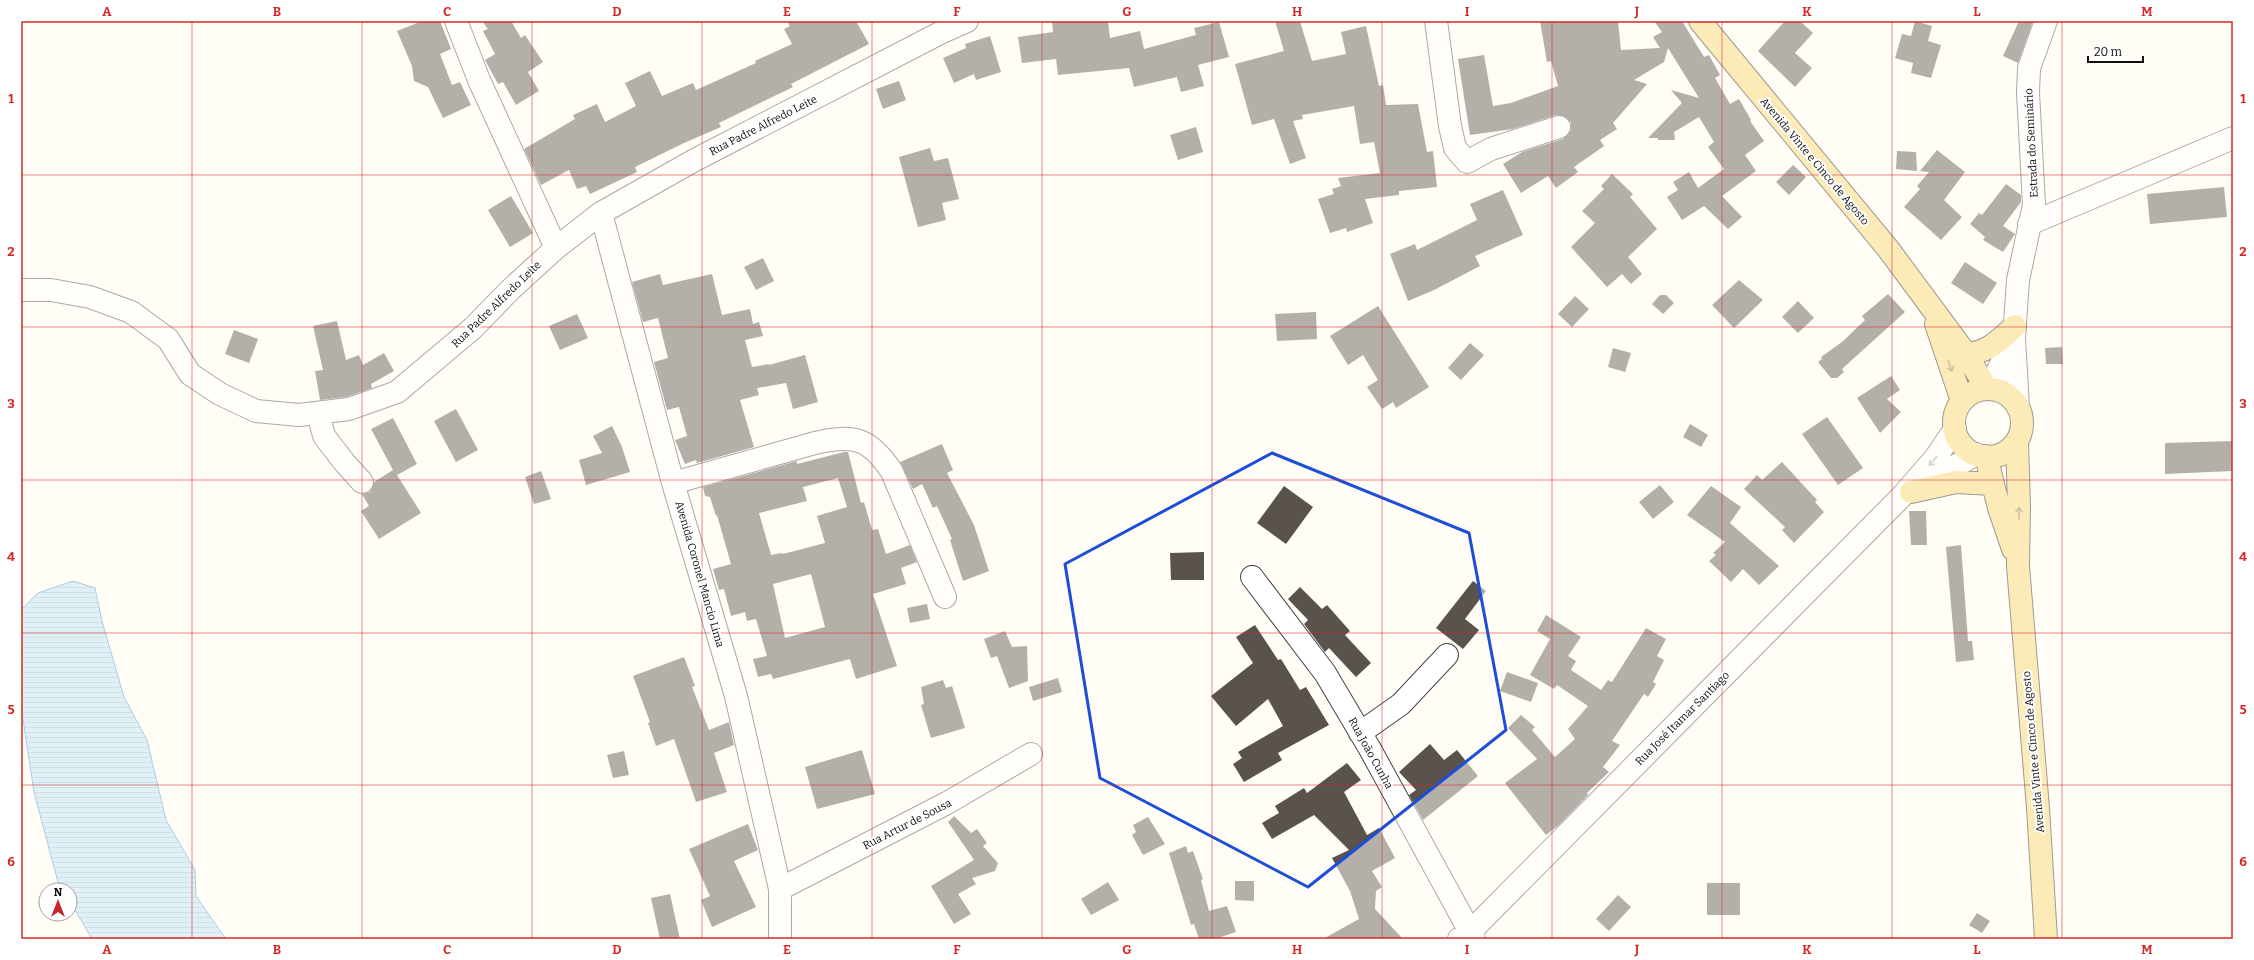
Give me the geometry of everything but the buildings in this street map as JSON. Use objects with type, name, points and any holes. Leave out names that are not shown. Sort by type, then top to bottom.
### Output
[{"type":"main road","name":"Avenida Vinte e Cinco de Agosto","points":[[1700,21],[1843,192],[1928,302],[1966,354],[1988,389]]},
{"type":"main road","name":"Avenida Vinte e Cinco de Agosto","points":[[1928,302],[1962,401]]},
{"type":"main road","points":[[1966,354],[1978,354],[2014,332]]},
{"type":"main road","points":[[1988,389],[2005,394],[2018,407],[2022,421],[2020,435],[2017,441],[2005,452],[1981,455],[1964,447],[1954,429],[1957,410],[1962,401],[1978,391],[1988,389]]},
{"type":"main road","name":"Avenida Vinte e Cinco de Agosto","points":[[2017,441],[2019,506],[2018,566],[2038,808],[2046,939]]},
{"type":"main road","name":"Avenida Vinte e Cinco de Agosto","points":[[1981,455],[1993,484],[2018,566]]},
{"type":"main road","points":[[1907,493],[1956,482],[1993,484]]},
{"type":"street","points":[[456,21],[479,80],[556,248]]},
{"type":"street","name":"Rua Padre Alfredo Leite","points":[[21,290],[51,290],[90,297],[131,312],[168,339],[190,374],[220,394],[256,411],[299,415],[349,408],[397,392],[473,328],[510,290],[556,248],[601,213],[693,161],[940,33],[967,21]]},
{"type":"street","points":[[1436,21],[1450,126],[1455,148],[1467,162],[1491,149],[1559,127]]},
{"type":"street","name":"Estrada do Seminário","points":[[2018,407],[2014,332],[2018,280],[2034,205],[2028,119],[2029,74],[2046,21]]},
{"type":"street","points":[[2029,224],[2233,138]]},
{"type":"street","name":"Avenida Coronel Mancio Lima","points":[[601,213],[673,483],[736,696],[780,889],[780,939]]},
{"type":"street","name":"Estrada do Seminário","points":[[1988,389],[2014,332]]},
{"type":"street","points":[[318,413],[324,436],[362,482]]},
{"type":"street","name":"Rua José Itamar Santiago","points":[[1468,937],[1907,493],[1936,457],[1954,429]]},
{"type":"street","points":[[673,483],[836,438],[845,438],[860,442],[873,449],[883,458],[892,472],[945,596]]},
{"type":"street","name":"Rua José Itamar Santiago","points":[[1907,493],[1981,455]]},
{"type":"street","name":"Rua João Cunha","points":[[1252,577],[1325,673],[1360,732],[1468,937]]},
{"type":"street","points":[[1360,732],[1401,704],[1447,655]]},
{"type":"street","name":"Rua Artur de Sousa","points":[[780,889],[947,803],[1031,754]]},
{"type":"highlighted area","points":[[1272,453],[1469,533],[1506,730],[1308,887],[1100,778],[1065,564]]},
{"type":"water","points":[[73,581],[95,588],[102,621],[124,697],[147,740],[166,820],[195,870],[196,896],[226,939],[92,939],[78,915],[78,882],[58,882],[34,792],[21,706],[21,610],[38,593]]}]
